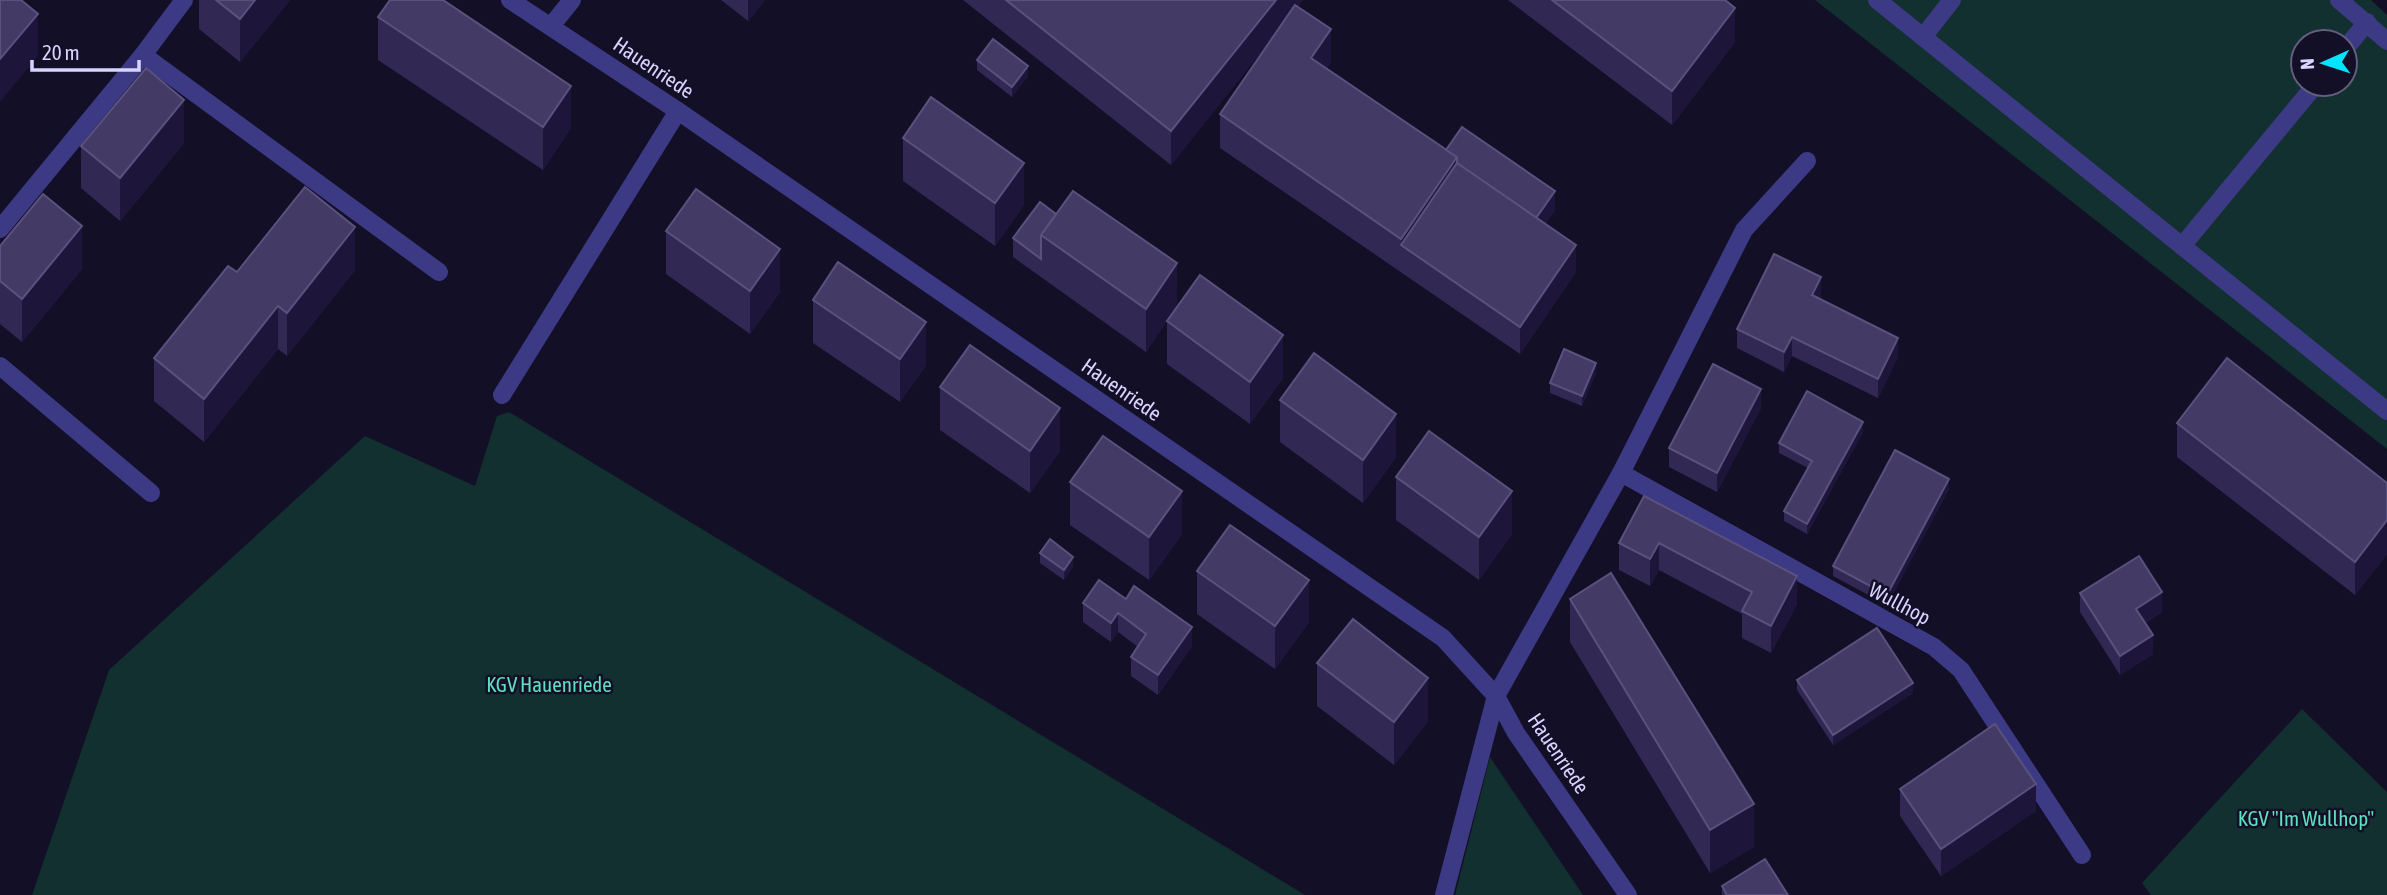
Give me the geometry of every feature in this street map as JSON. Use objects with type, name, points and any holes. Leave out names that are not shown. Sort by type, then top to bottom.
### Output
[{"type":"street","points":[[0,229],[143,55],[184,0]]},
{"type":"street","name":"Hauenriede","points":[[510,0],[678,111],[1443,638],[1496,696],[1517,733],[1628,895]]},
{"type":"street","points":[[551,26],[572,0]]},
{"type":"street","points":[[1877,0],[2387,411]]},
{"type":"street","points":[[1923,37],[1952,0]]},
{"type":"street","points":[[2339,0],[2387,41]]},
{"type":"street","points":[[2359,32],[2367,22]]},
{"type":"street","points":[[143,55],[439,272]]},
{"type":"street","points":[[2182,246],[2304,98]]},
{"type":"street","points":[[502,395],[678,111]]},
{"type":"street","points":[[1444,895],[1496,696],[1621,473],[1744,230],[1807,161]]},
{"type":"street","points":[[0,366],[151,493]]},
{"type":"street","name":"Wullhop","points":[[1621,473],[1934,647],[1961,670],[2082,855]]},
{"type":"green space","points":[[1815,0],[2371,0],[2387,15],[2387,449]]},
{"type":"green space","name":"KGV Hauenriede","points":[[509,412],[1305,895],[32,895],[109,670],[365,436],[475,486],[497,416]]},
{"type":"green space","name":"KGV \"Im Wullhop\"","points":[[2302,709],[2387,792],[2387,895],[2151,895],[2142,883]]},
{"type":"green space","points":[[1490,757],[1583,895],[1455,895]]},
{"type":"building","points":[[0,0],[21,0],[38,14],[0,59]]},
{"type":"building","points":[[216,0],[255,0],[240,19]]},
{"type":"building","points":[[390,0],[443,0],[571,86],[543,127],[378,17]]},
{"type":"building","points":[[1006,0],[1276,0],[1171,131]]},
{"type":"building","points":[[1552,0],[1725,0],[1735,8],[1672,91]]},
{"type":"building","points":[[1295,5],[1331,29],[1311,58],[1457,157],[1401,239],[1220,114]]},
{"type":"building","points":[[993,39],[1028,66],[1012,87],[977,60]]},
{"type":"building","points":[[146,68],[184,100],[120,178],[81,146]]},
{"type":"building","points":[[931,97],[1024,163],[995,203],[903,138]]},
{"type":"building","points":[[1462,127],[1555,191],[1536,218],[1457,163],[1457,157],[1446,150]]},
{"type":"building","points":[[1457,163],[1576,245],[1520,327],[1401,245]]},
{"type":"building","points":[[305,187],[355,227],[287,313],[278,306],[204,399],[154,358],[228,266],[237,272]]},
{"type":"building","points":[[696,189],[780,249],[750,291],[666,231]]},
{"type":"building","points":[[1073,191],[1177,263],[1146,309],[1041,235]]},
{"type":"building","points":[[43,194],[82,226],[22,299],[0,281],[0,246]]},
{"type":"building","points":[[1040,202],[1056,214],[1041,235],[1041,259],[1013,238]]},
{"type":"building","points":[[1774,254],[1821,277],[1812,295],[1898,338],[1878,379],[1792,337],[1784,352],[1737,329]]},
{"type":"building","points":[[838,262],[926,322],[900,359],[813,300]]},
{"type":"building","points":[[1200,275],[1283,335],[1250,382],[1167,321]]},
{"type":"building","points":[[970,345],[1060,408],[1030,451],[940,387]]},
{"type":"building","points":[[1564,349],[1596,363],[1582,396],[1550,383]]},
{"type":"building","points":[[1314,353],[1396,414],[1363,460],[1280,400]]},
{"type":"building","points":[[2227,358],[2387,483],[2387,520],[2355,562],[2177,423]]},
{"type":"building","points":[[1713,364],[1761,389],[1717,473],[1669,448]]},
{"type":"building","points":[[1807,391],[1863,422],[1807,524],[1784,511],[1812,461],[1779,443]]},
{"type":"building","points":[[1429,431],[1512,491],[1479,537],[1396,477]]},
{"type":"building","points":[[1103,436],[1182,491],[1149,537],[1070,482]]},
{"type":"building","points":[[1895,450],[1949,479],[1887,595],[1833,566]]},
{"type":"building","points":[[1644,496],[1797,576],[1771,626],[1742,611],[1752,592],[1659,543],[1650,559],[1619,543]]},
{"type":"building","points":[[1230,525],[1309,580],[1275,626],[1197,571]]},
{"type":"building","points":[[1050,539],[1073,557],[1064,570],[1040,553]]},
{"type":"building","points":[[2139,556],[2162,592],[2136,609],[2153,635],[2120,656],[2080,593]]},
{"type":"building","points":[[1611,573],[1754,804],[1710,830],[1570,599]]},
{"type":"building","points":[[1099,580],[1126,599],[1134,586],[1192,627],[1158,675],[1131,657],[1146,634],[1118,613],[1111,623],[1083,603]]},
{"type":"building","points":[[1353,619],[1428,678],[1394,722],[1317,663]]},
{"type":"building","points":[[1877,628],[1913,683],[1833,735],[1797,680]]},
{"type":"building","points":[[1995,724],[2036,784],[1941,849],[1900,789]]},
{"type":"building","points":[[1765,859],[1788,895],[1727,895],[1722,886]]}]
